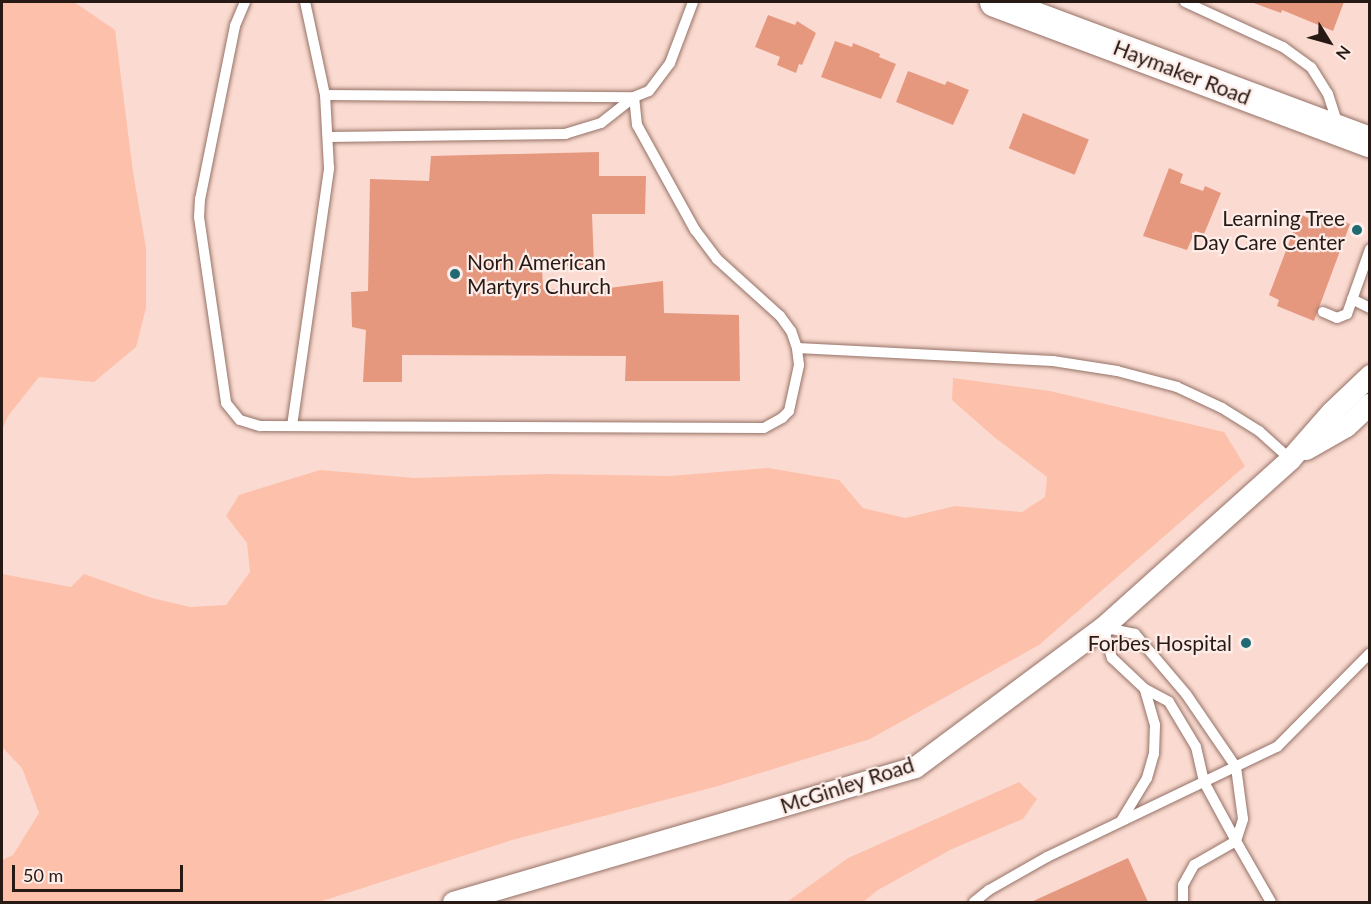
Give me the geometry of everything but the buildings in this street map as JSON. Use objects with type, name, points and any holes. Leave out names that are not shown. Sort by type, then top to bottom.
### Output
[{"type":"main road","name":"Haymaker Road","points":[[995,2],[1041,14],[1370,142]]},
{"type":"street","name":"McGinley Road","points":[[458,902],[915,767],[1103,627],[1290,459],[1331,412],[1370,375]]},
{"type":"street","name":"McGinley Road","points":[[1290,459],[1346,426],[1370,404]]},
{"type":"lane","points":[[245,2],[235,26],[200,199],[200,233],[226,403],[240,420],[249,424],[765,428],[782,418],[789,411],[799,365],[797,348],[791,331],[780,316],[736,279],[695,230],[637,125],[633,97]]},
{"type":"lane","points":[[292,426],[329,168],[325,95],[305,2]]},
{"type":"lane","points":[[327,137],[566,134],[601,123],[633,97],[649,91],[670,63],[693,2]]},
{"type":"lane","points":[[1185,2],[1283,47],[1311,68],[1328,94],[1341,130]]},
{"type":"lane","points":[[325,95],[633,97]]},
{"type":"lane","points":[[1323,312],[1337,318],[1343,317],[1370,249]]},
{"type":"lane","points":[[1352,299],[1370,308]]},
{"type":"lane","points":[[797,348],[1053,361],[1118,371],[1177,387],[1222,408],[1259,430],[1290,459]]},
{"type":"lane","points":[[1183,903],[1183,885],[1194,865],[1236,841],[1243,819],[1236,767],[1186,694],[1135,634],[1103,627],[1112,657],[1145,688],[1169,702],[1196,747],[1204,782],[1236,841],[1271,903]]},
{"type":"lane","points":[[974,903],[989,890],[1047,857],[1277,747],[1370,653]]},
{"type":"lane","points":[[1121,821],[1147,778],[1154,754],[1155,725],[1145,688]]},
{"type":"shaded area","points":[[2,2],[74,2],[115,30],[133,172],[146,248],[146,308],[136,347],[94,382],[39,377],[8,416],[2,430]]},
{"type":"shaded area","points":[[953,378],[1050,391],[1224,432],[1245,466],[1039,645],[870,739],[718,786],[512,840],[319,902],[2,902],[2,860],[13,855],[39,813],[22,768],[2,747],[2,574],[71,587],[84,574],[152,598],[190,607],[226,605],[250,572],[247,543],[226,516],[239,495],[320,470],[414,478],[547,474],[670,476],[768,468],[839,480],[863,508],[905,518],[955,506],[1022,512],[1045,497],[1047,477],[994,437],[952,400]]},
{"type":"shaded area","points":[[1019,782],[1037,799],[1023,819],[952,849],[878,890],[863,902],[787,902],[848,858]]},
{"type":"place","name":"Learning Tree Day Care Center","points":[[1357,230]]},
{"type":"place","name":"Norh American Martyrs Church","points":[[455,274]]},
{"type":"place","name":"Forbes Hospital","points":[[1246,643]]}]
